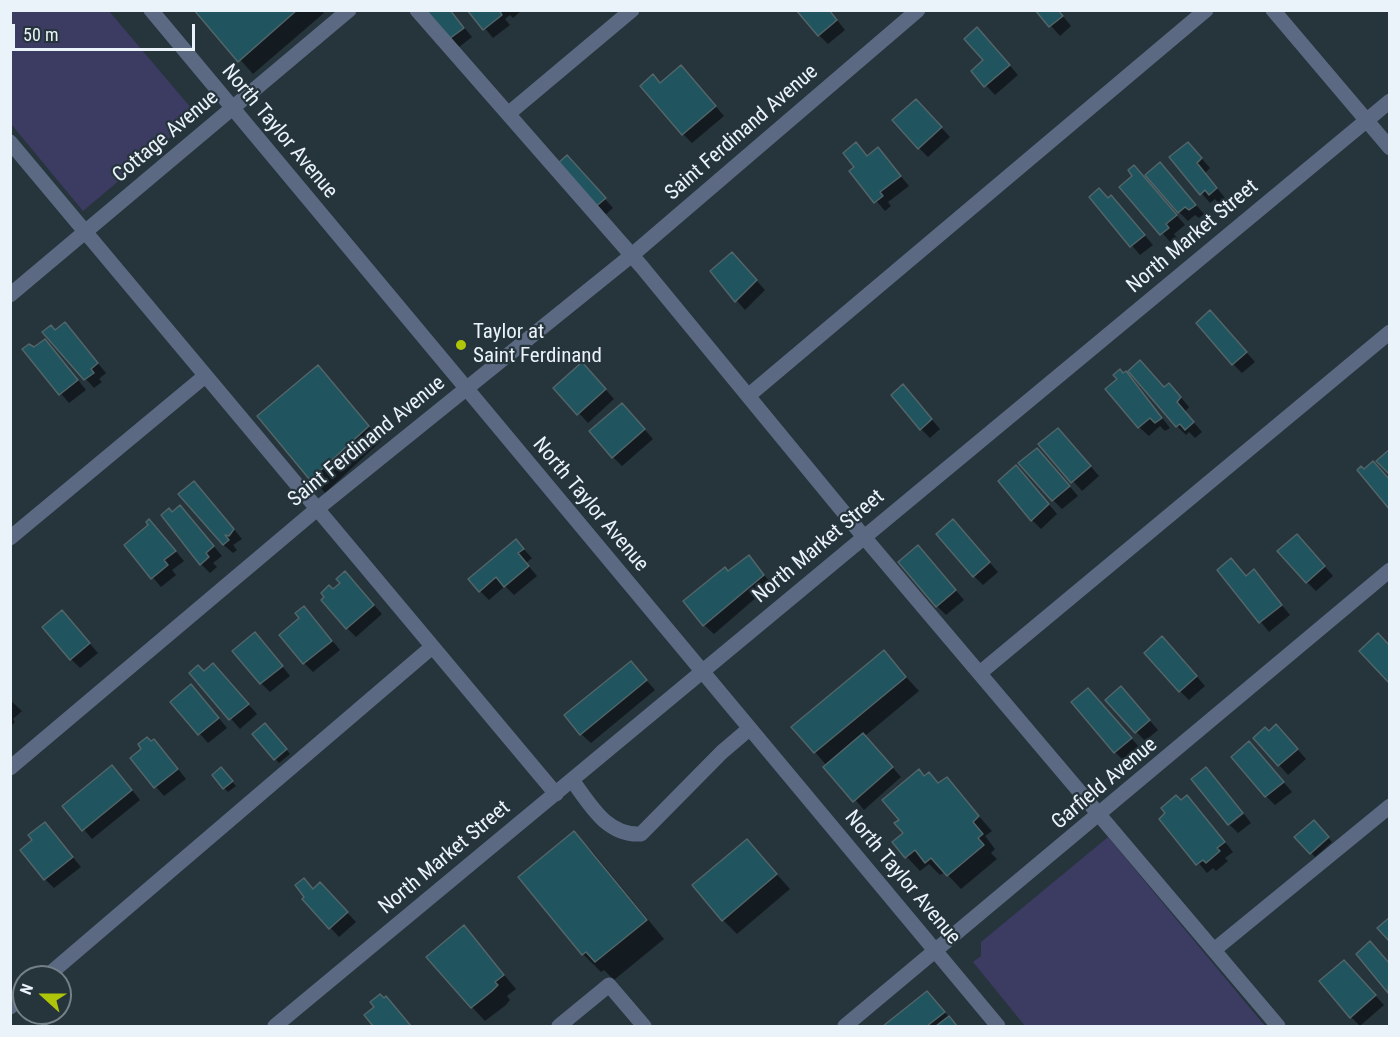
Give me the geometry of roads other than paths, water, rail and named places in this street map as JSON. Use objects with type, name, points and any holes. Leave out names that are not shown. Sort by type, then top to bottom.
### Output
[{"type":"street","name":"North Taylor Avenue","points":[[151,10],[998,1026]]},
{"type":"street","name":"Cottage Avenue","points":[[10,295],[349,10]]},
{"type":"street","points":[[417,10],[632,255],[864,537],[1102,814],[1278,1026]]},
{"type":"street","points":[[508,114],[632,10]]},
{"type":"street","name":"Saint Ferdinand Avenue","points":[[10,768],[317,509],[632,255],[918,10]]},
{"type":"street","points":[[748,396],[1206,10]]},
{"type":"street","points":[[1273,10],[1389,148]]},
{"type":"street","name":"North Market Street","points":[[275,1026],[1389,101]]},
{"type":"street","points":[[10,142],[556,794]]},
{"type":"street","points":[[981,672],[1389,332]]},
{"type":"street","points":[[10,538],[205,376]]},
{"type":"street","name":"Garfield Avenue","points":[[845,1026],[1102,814],[1389,570]]},
{"type":"street","points":[[60,965],[432,647]]},
{"type":"street","points":[[572,780],[611,827],[624,835],[641,834],[722,752],[749,729]]},
{"type":"street","points":[[1214,950],[1389,806]]},
{"type":"street","points":[[559,1026],[609,985],[644,1026]]},
{"type":"place","name":"Taylor at Saint Ferdinand","points":[[461,345]]}]
